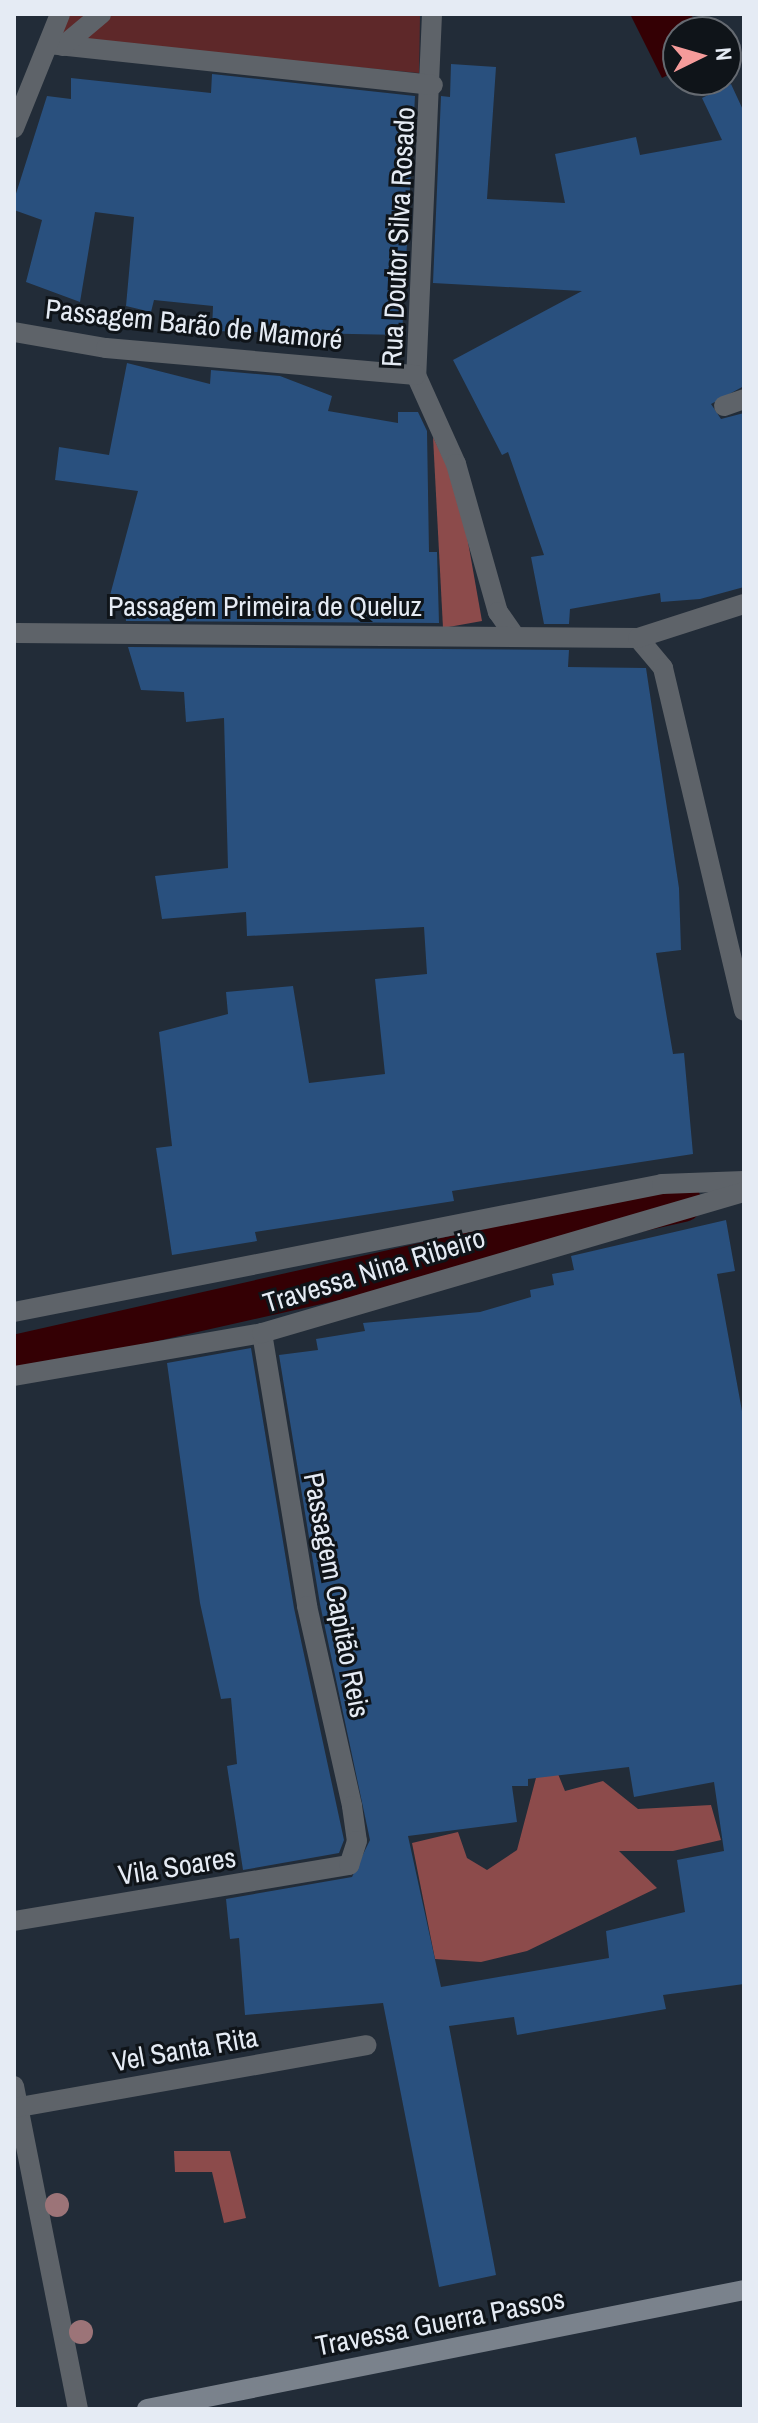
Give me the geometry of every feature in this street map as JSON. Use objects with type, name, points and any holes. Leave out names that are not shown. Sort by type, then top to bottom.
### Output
[{"type":"street","points":[[14,128],[56,45],[60,14]]},
{"type":"street","points":[[56,45],[101,14]]},
{"type":"street","name":"Rua Doutor Silva Rosado","points":[[432,14],[433,85],[416,375],[456,464],[498,612],[514,635]]},
{"type":"street","points":[[56,45],[433,85]]},
{"type":"street","name":"Passagem Barão de Mamoré","points":[[14,332],[106,348],[416,375]]},
{"type":"street","points":[[724,406],[744,399]]},
{"type":"street","points":[[744,604],[638,638],[663,668],[744,1011]]},
{"type":"street","name":"Passagem Primeira de Queluz","points":[[17,633],[638,638]]},
{"type":"street","name":"Travessa Nina Ribeiro","points":[[14,1312],[662,1184],[744,1181]]},
{"type":"street","name":"Travessa Nina Ribeiro","points":[[14,1376],[262,1333],[744,1192]]},
{"type":"street","name":"Passagem Capitão Reis","points":[[262,1333],[307,1606],[352,1806],[357,1841],[349,1865]]},
{"type":"street","name":"Vila Soares","points":[[14,1921],[349,1865]]},
{"type":"street","name":"Vel Santa Rita","points":[[16,2107],[366,2045]]},
{"type":"street","points":[[14,2086],[78,2409]]},
{"type":"street","name":"Travessa Guerra Passos","points":[[147,2409],[744,2290]]},
{"type":"shaded area","points":[[67,14],[420,14],[419,73],[57,39]]},
{"type":"shaded area","points":[[630,14],[692,16],[662,16],[662,78]]},
{"type":"shaded area","points":[[433,437],[459,491],[482,621],[443,628]]},
{"type":"shaded area","points":[[556,1769],[565,1791],[603,1781],[638,1809],[711,1805],[721,1840],[673,1851],[619,1851],[657,1888],[527,1951],[481,1962],[435,1959],[412,1843],[458,1832],[467,1858],[487,1870],[517,1850],[537,1774]]},
{"type":"shaded area","points":[[174,2151],[230,2151],[246,2218],[224,2223],[212,2172],[175,2172]]},
{"type":"building","points":[[451,64],[496,67],[487,199],[565,203],[555,154],[636,137],[640,155],[722,140],[702,98],[737,96],[744,112],[744,386],[711,404],[721,419],[744,413],[744,587],[700,599],[661,602],[660,593],[570,609],[569,624],[544,624],[531,557],[544,555],[508,452],[502,455],[453,360],[582,291],[433,283],[441,96],[450,97]]},
{"type":"building","points":[[212,74],[415,96],[402,335],[212,331],[213,306],[154,300],[151,312],[126,306],[134,217],[95,212],[80,302],[26,282],[42,220],[14,210],[14,200],[47,96],[71,99],[71,78],[211,93]]},
{"type":"building","points":[[127,363],[210,384],[211,370],[280,376],[332,396],[328,411],[398,423],[398,412],[418,412],[427,431],[429,552],[437,552],[439,623],[126,621],[124,598],[109,599],[138,491],[55,480],[59,447],[109,455]]},
{"type":"building","points":[[128,647],[569,650],[568,667],[646,668],[679,888],[681,950],[656,953],[673,1054],[684,1053],[693,1154],[452,1191],[454,1201],[255,1232],[257,1241],[172,1255],[156,1148],[172,1146],[159,1032],[228,1014],[226,992],[293,986],[309,1083],[385,1074],[375,979],[427,974],[424,927],[247,936],[246,912],[162,919],[155,876],[228,868],[224,718],[186,722],[184,692],[141,690]]},
{"type":"building","points":[[726,1220],[735,1271],[717,1274],[744,1422],[744,1984],[663,1995],[666,2009],[517,2035],[514,2017],[449,2026],[496,2275],[439,2287],[383,2003],[245,2015],[239,1938],[230,1939],[226,1899],[352,1877],[370,1840],[320,1604],[279,1355],[318,1350],[316,1339],[365,1331],[363,1323],[480,1312],[531,1297],[530,1290],[554,1285],[552,1274],[574,1270],[571,1256]],"holes":[[[629,1767],[634,1797],[714,1782],[724,1851],[677,1860],[685,1912],[606,1931],[609,1958],[441,1987],[408,1836],[517,1822],[512,1786],[528,1786],[528,1779]]]},
{"type":"building","points":[[251,1348],[294,1608],[344,1840],[339,1853],[243,1870],[227,1766],[237,1764],[231,1698],[221,1699],[200,1603],[167,1363]]},
{"type":"waterway","points":[[14,1354],[683,1203]]}]
